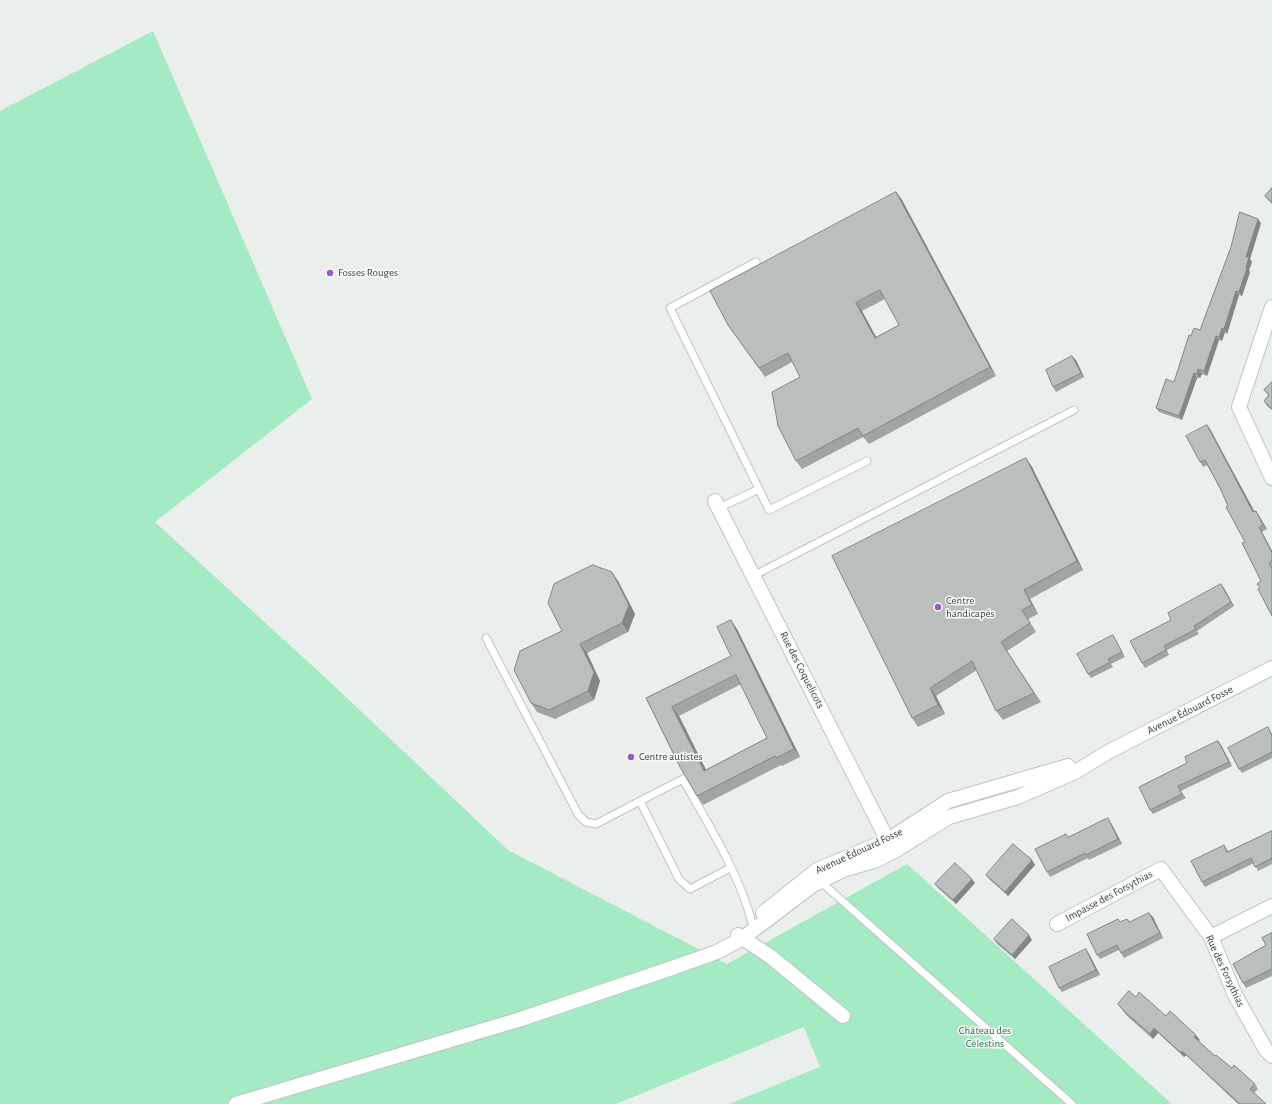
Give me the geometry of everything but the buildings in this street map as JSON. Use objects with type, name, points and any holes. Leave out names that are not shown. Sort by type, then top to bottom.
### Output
[{"type":"street","points":[[1272,307],[1239,407],[1272,478]]},
{"type":"street","name":"Rue des Coquelicots","points":[[717,505],[891,846]]},
{"type":"street","name":"Avenue Édouard Fosse","points":[[741,936],[752,923],[781,897],[817,870],[854,860],[891,846],[948,801],[970,793],[1060,769],[1108,752],[1272,668]]},
{"type":"street","name":"Avenue Édouard Fosse","points":[[236,1104],[521,1019],[717,952],[813,885],[821,882],[854,860]]},
{"type":"street","name":"Impasse des Forsythias","points":[[1057,924],[1161,868]]},
{"type":"street","name":"Rue des Forsythias","points":[[1161,868],[1211,937],[1235,995],[1266,1050],[1272,1056]]},
{"type":"street","points":[[1211,937],[1272,906]]},
{"type":"street","points":[[741,936],[771,957],[843,1016]]},
{"type":"lane","points":[[756,262],[670,308],[769,510],[867,461]]},
{"type":"lane","points":[[754,576],[1074,410]]},
{"type":"lane","points":[[717,505],[758,489]]},
{"type":"lane","points":[[486,638],[578,814],[586,822],[596,824],[683,778],[746,900],[752,923]]},
{"type":"lane","points":[[640,801],[679,879],[690,889],[730,868]]},
{"type":"lane","points":[[821,882],[1072,1104]]},
{"type":"green space","name":"Château des Célestins","points":[[153,31],[312,399],[155,522],[330,682],[508,850],[727,964],[907,864],[1172,1104],[729,1104],[820,1067],[804,1027],[616,1104],[0,1104],[0,111]]},
{"type":"place","name":"Fosses Rouges","points":[[330,273]]},
{"type":"place","name":"Centre handicapés","points":[[938,607]]},
{"type":"place","name":"Centre autistes","points":[[631,757]]}]
